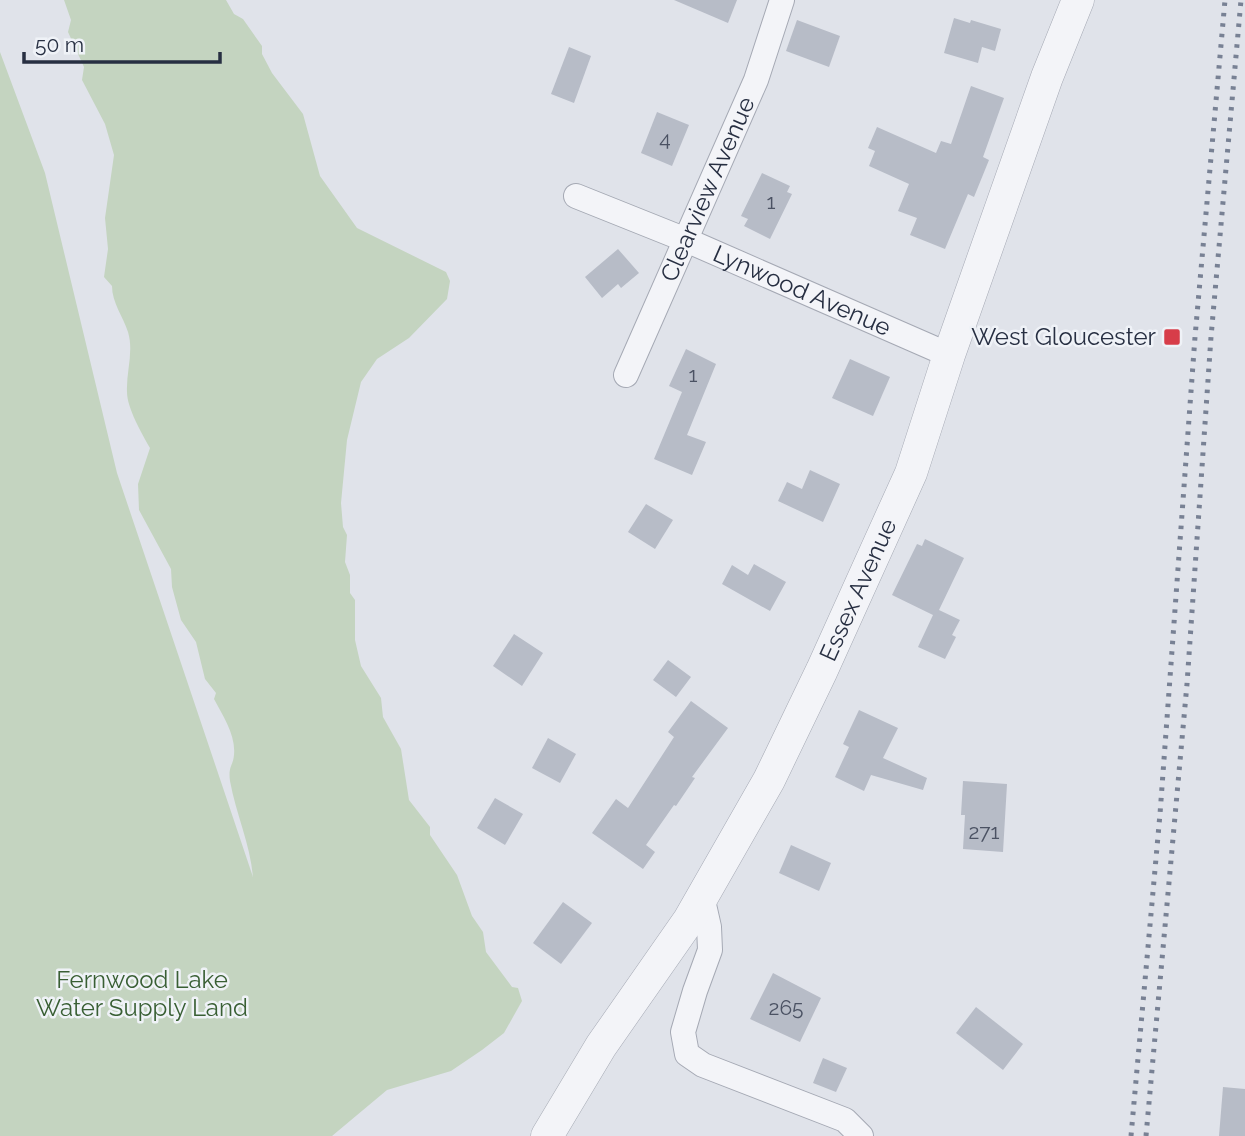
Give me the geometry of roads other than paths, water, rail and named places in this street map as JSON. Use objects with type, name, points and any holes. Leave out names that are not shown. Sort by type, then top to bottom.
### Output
[{"type":"street","name":"Clearview Avenue","points":[[626,375],[756,80],[782,0]]},
{"type":"street","name":"Essex Avenue","points":[[547,1136],[601,1046],[689,920],[769,780],[822,670],[911,473],[1047,77],[1078,0]]},
{"type":"street","name":"Lynwood Avenue","points":[[576,196],[686,240],[950,355]]},
{"type":"street","points":[[702,896],[709,927],[710,950],[683,1032],[687,1054],[703,1065],[845,1120],[861,1136]]},
{"type":"railway","points":[[1131,1136],[1160,814],[1195,337],[1225,0]]},
{"type":"railway","points":[[1146,1136],[1187,684],[1211,337],[1241,0]]},
{"type":"place","name":"West Gloucester","points":[[1172,337]]},
{"type":"park label","name":"Fernwood Lake Water Supply Land","points":[[142,994]]}]
